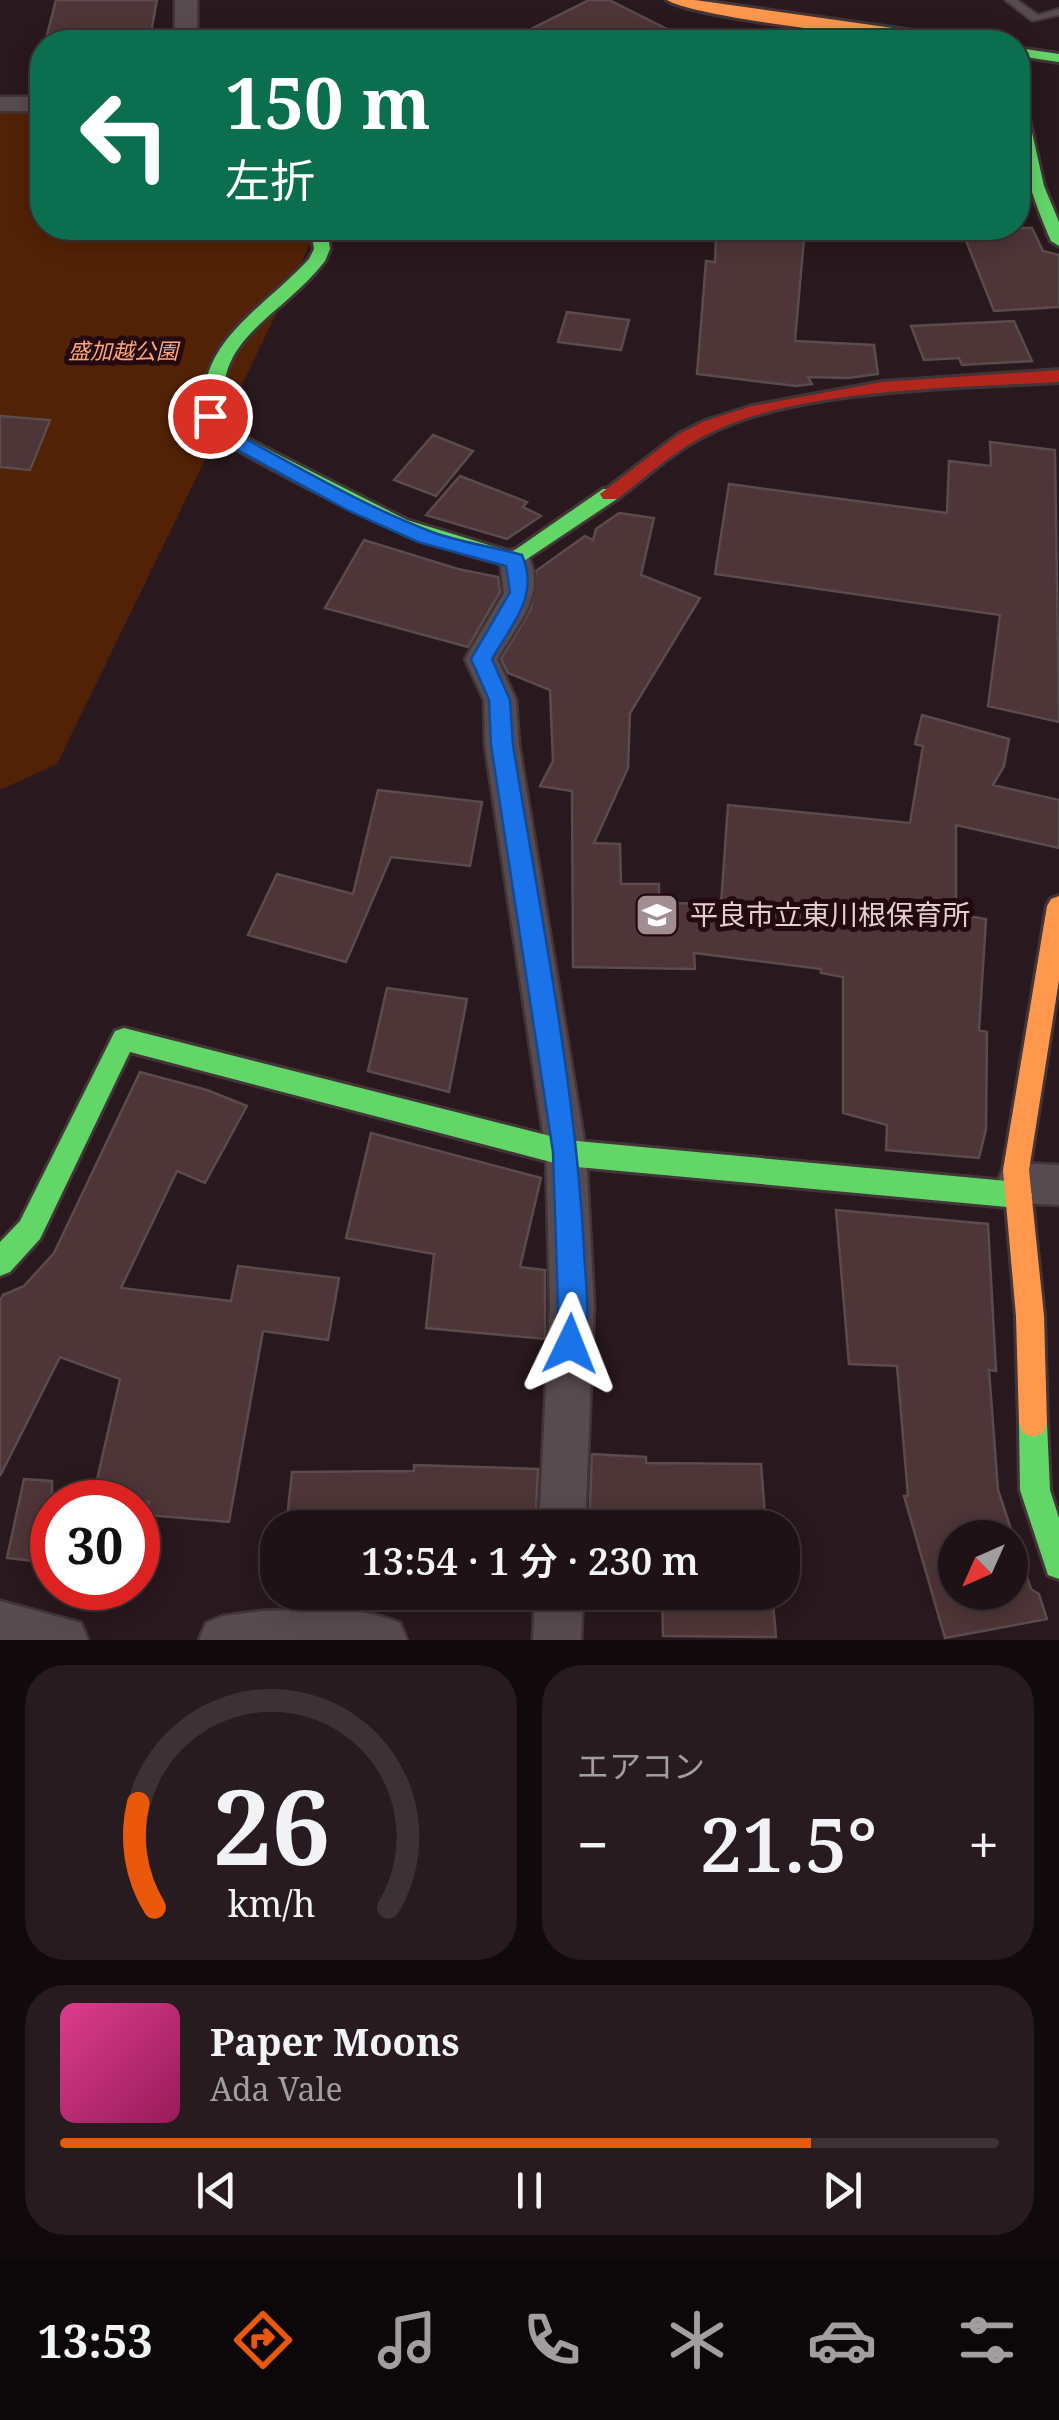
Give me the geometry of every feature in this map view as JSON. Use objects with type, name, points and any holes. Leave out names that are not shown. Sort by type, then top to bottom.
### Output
[{"type":"street","points":[[186,0],[186,30]]},
{"type":"street","points":[[674,0],[867,30]]},
{"type":"street","points":[[908,10],[939,30]]},
{"type":"street","points":[[1030,54],[1059,58]]},
{"type":"street","points":[[0,104],[30,104]]},
{"type":"street","points":[[1030,158],[1036,186],[1059,241]]},
{"type":"street","points":[[320,240],[322,252],[311,269],[243,329],[220,360],[210,388],[210,416],[222,434],[356,506],[425,537],[489,557],[515,560],[707,426],[779,406],[924,384],[1059,376]]},
{"type":"street","points":[[515,560],[520,592],[481,659],[500,700],[502,745],[566,1152],[572,1306],[563,1510]]},
{"type":"street","points":[[1059,906],[1016,1170],[1030,1316],[1036,1490],[1059,1564]]},
{"type":"street","points":[[0,1262],[30,1230],[124,1038],[566,1152],[1018,1189],[1059,1185]]},
{"type":"street","points":[[557,1640],[558,1610]]},
{"type":"street","points":[[0,1625],[64,1640]]},
{"type":"street","points":[[223,1640],[256,1635],[353,1635],[383,1640]]},
{"type":"lane","points":[[1010,0],[1036,20],[1059,12]]},
{"type":"green space","name":"盛加越公園","points":[[0,107],[30,109],[30,240],[312,240],[57,764],[0,790]]},
{"type":"building","points":[[56,0],[157,0],[151,30],[48,30]]},
{"type":"building","points":[[589,0],[609,0],[669,30],[529,30]]},
{"type":"building","points":[[1032,228],[1043,251],[1059,255],[1059,307],[994,311],[966,240],[1030,240]]},
{"type":"building","points":[[716,240],[804,240],[795,341],[874,345],[878,374],[808,377],[812,384],[796,386],[697,374],[706,261],[715,262]]},
{"type":"building","points":[[567,312],[629,320],[621,350],[558,342]]},
{"type":"building","points":[[1014,321],[1032,361],[962,365],[959,358],[924,360],[911,326]]},
{"type":"building","points":[[0,416],[50,420],[30,470],[0,467]]},
{"type":"building","points":[[433,435],[473,451],[436,496],[394,480]]},
{"type":"building","points":[[990,442],[1055,450],[1059,722],[988,706],[1000,615],[715,574],[729,484],[947,513],[949,461],[991,466]]},
{"type":"building","points":[[460,476],[527,502],[523,507],[541,516],[507,539],[426,515]]},
{"type":"building","points":[[619,513],[654,518],[641,575],[700,598],[630,713],[628,768],[594,843],[620,844],[621,884],[659,884],[659,903],[721,904],[728,805],[910,823],[923,746],[915,744],[922,715],[1009,739],[1004,766],[993,785],[1059,800],[1059,848],[956,825],[956,914],[986,919],[979,1030],[987,1032],[986,1129],[979,1158],[886,1150],[887,1125],[843,1113],[843,977],[821,973],[821,969],[694,953],[695,969],[573,967],[572,791],[540,786],[553,761],[550,690],[508,673],[501,659],[531,609],[536,571],[585,536],[593,540],[596,529]]},
{"type":"building","points":[[364,540],[498,577],[500,592],[468,647],[325,608]]},
{"type":"building","points":[[378,790],[482,802],[470,866],[391,857],[346,962],[248,935],[277,874],[353,894]]},
{"type":"building","points":[[387,988],[467,999],[449,1092],[368,1071]]},
{"type":"building","points":[[140,1072],[207,1090],[247,1106],[205,1183],[177,1171],[121,1288],[231,1301],[238,1266],[339,1278],[328,1340],[263,1331],[229,1522],[160,1516],[160,1480],[97,1480],[120,1379],[60,1357],[0,1476],[0,1301],[3,1295],[24,1286],[54,1253]]},
{"type":"building","points":[[371,1133],[541,1178],[520,1267],[545,1270],[545,1339],[426,1328],[434,1254],[346,1238]]},
{"type":"building","points":[[836,1210],[988,1224],[996,1371],[989,1370],[998,1490],[1008,1520],[938,1520],[938,1610],[1028,1610],[1028,1580],[1031,1589],[1039,1594],[1047,1619],[945,1638],[904,1496],[908,1496],[897,1366],[849,1364]]},
{"type":"building","points":[[592,1454],[646,1457],[646,1463],[761,1464],[765,1510],[590,1510]]},
{"type":"building","points":[[414,1465],[538,1469],[536,1510],[288,1510],[292,1472],[414,1471]]},
{"type":"building","points":[[24,1479],[38,1480],[30,1480],[30,1561],[7,1558]]},
{"type":"building","points":[[662,1610],[774,1610],[776,1637],[663,1636]]},
{"type":"traffic: fast","points":[[1030,54],[1059,58]]},
{"type":"traffic: fast","points":[[1030,158],[1036,186],[1059,241]]},
{"type":"traffic: fast","points":[[321,240],[317,261],[238,337],[223,357],[214,379],[213,404],[222,434],[400,525],[475,551],[515,560],[610,494]]},
{"type":"traffic: fast","points":[[0,1262],[30,1230],[124,1039],[566,1153],[1019,1195]]},
{"type":"traffic: fast","points":[[1033,1423],[1035,1490],[1059,1564]]},
{"type":"traffic: slow","points":[[674,0],[870,30]]},
{"type":"traffic: slow","points":[[1033,1423],[1030,1316],[1016,1170],[1059,906]]},
{"type":"traffic: jam","points":[[610,494],[686,438],[752,412],[794,401],[882,388],[1059,376]]},
{"type":"place","name":"平良市立東川根保育所","points":[[657,915]]},
{"type":"route","points":[[210,416],[222,434],[356,506],[425,537],[489,557],[515,560],[520,592],[481,659],[500,700],[502,745],[566,1152],[570,1344]]}]
